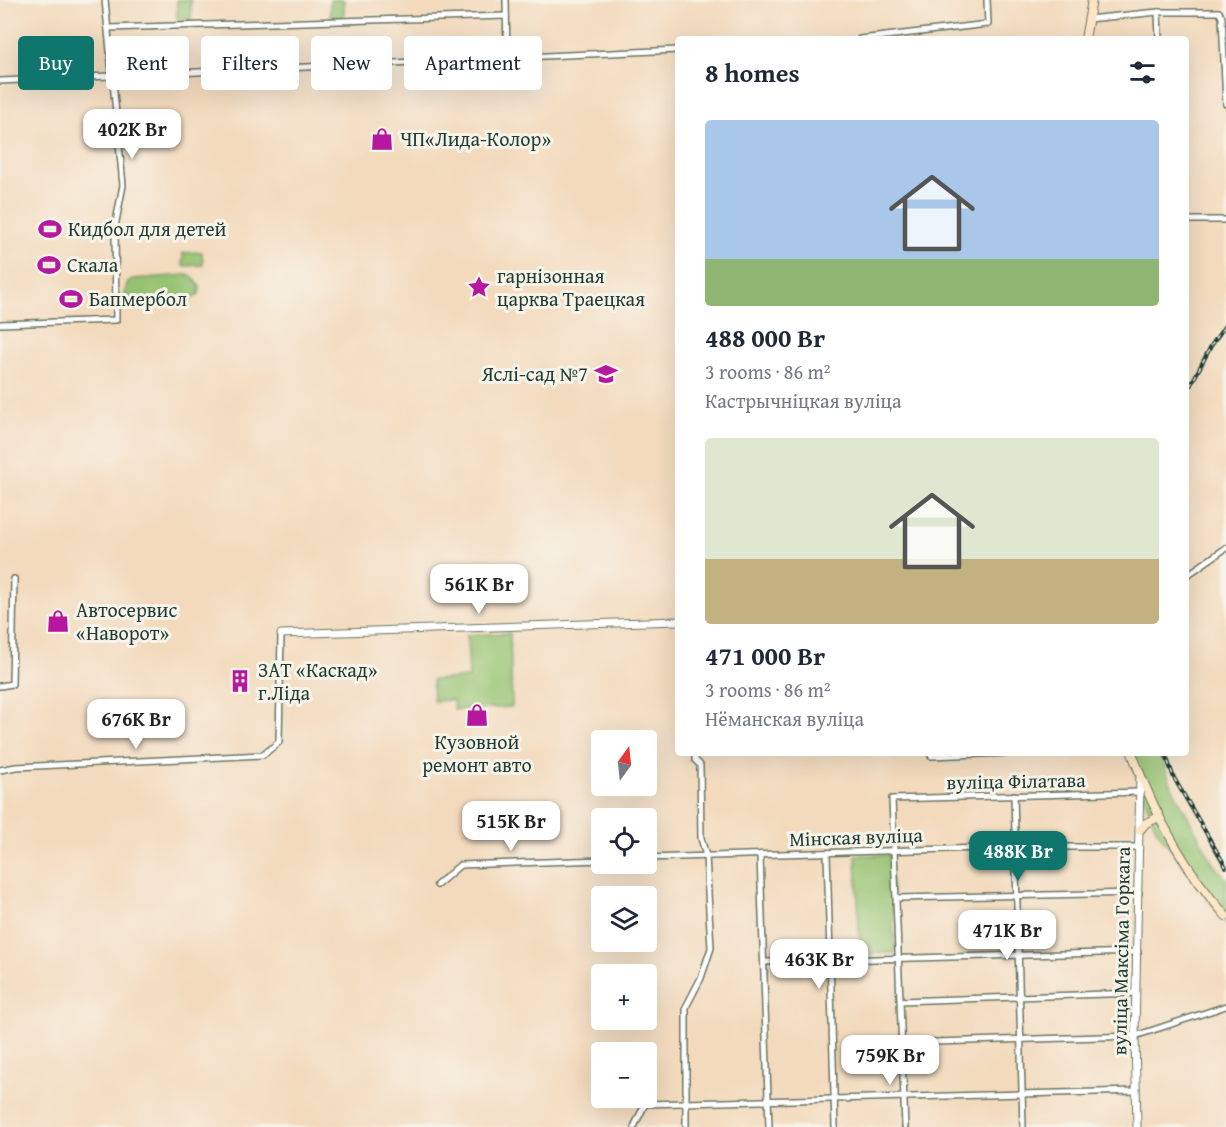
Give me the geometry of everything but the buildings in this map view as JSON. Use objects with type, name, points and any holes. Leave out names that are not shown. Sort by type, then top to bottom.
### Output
[{"type":"main road","points":[[1085,36],[1092,0]]},
{"type":"main road","points":[[1133,756],[1159,817],[1178,853],[1226,916]]},
{"type":"main road","points":[[1140,830],[1146,823],[1159,817]]},
{"type":"street","points":[[105,0],[109,36]]},
{"type":"street","points":[[506,0],[506,36]]},
{"type":"street","points":[[886,36],[988,24],[987,0]]},
{"type":"street","points":[[1088,19],[1158,12],[1219,12],[1222,17],[1226,104]]},
{"type":"street","points":[[1158,12],[1159,36]]},
{"type":"street","points":[[108,28],[506,16]]},
{"type":"street","points":[[542,55],[675,50]]},
{"type":"street","points":[[189,73],[404,61]]},
{"type":"street","points":[[0,81],[106,77]]},
{"type":"street","points":[[0,324],[116,320],[115,227],[123,185],[113,90]]},
{"type":"street","points":[[1189,220],[1226,220]]},
{"type":"street","points":[[1189,574],[1226,548]]},
{"type":"street","points":[[0,686],[12,684],[14,579]]},
{"type":"street","points":[[0,770],[16,767],[263,755],[279,742],[281,634],[675,621]]},
{"type":"street","points":[[686,1127],[686,1007],[701,978],[711,948],[706,856],[701,838],[700,765],[695,760],[695,756]]},
{"type":"street","name":"вуліца Максіма Горкага","points":[[1137,1127],[1135,1036],[1140,775]]},
{"type":"street","name":"вуліца Філатава","points":[[895,851],[892,799],[1140,792]]},
{"type":"street","points":[[1014,795],[1023,1127]]},
{"type":"street","name":"Мінская вуліца","points":[[657,858],[1017,847],[1139,847]]},
{"type":"street","points":[[895,851],[905,1127]]},
{"type":"street","points":[[826,853],[835,1127]]},
{"type":"street","points":[[760,855],[769,1127]]},
{"type":"street","points":[[437,885],[460,865],[591,860]]},
{"type":"street","points":[[898,898],[1139,893]]},
{"type":"street","points":[[765,962],[1138,952]]},
{"type":"street","points":[[900,1001],[1136,993]]},
{"type":"street","points":[[902,1043],[1135,1036],[1226,1006]]},
{"type":"street","points":[[634,1127],[645,1104],[769,1103],[1136,1091]]},
{"type":"green space","points":[[177,0],[191,0],[191,20],[177,20]]},
{"type":"green space","points":[[330,0],[344,0],[344,17],[330,17]]},
{"type":"green space","points":[[202,252],[203,265],[183,266],[183,253]]},
{"type":"green space","points":[[187,275],[193,277],[200,287],[199,294],[189,300],[134,304],[124,293],[128,282],[133,279]]},
{"type":"green space","points":[[510,633],[512,707],[454,710],[453,700],[433,701],[432,680],[469,678],[467,635]]},
{"type":"green space","points":[[1129,756],[1161,756],[1172,787],[1213,863],[1226,879],[1226,923],[1156,829]]},
{"type":"green space","points":[[856,855],[890,855],[895,953],[860,954]]},
{"type":"railway","points":[[1189,388],[1211,346],[1226,324]]},
{"type":"railway","points":[[1166,756],[1174,778],[1226,867]]},
{"type":"place","name":"ЧП«Лида-Колор»","points":[[382,139]]},
{"type":"place","name":"Кидбол для детей","points":[[50,229]]},
{"type":"place","name":"Скала","points":[[49,265]]},
{"type":"place","name":"гарнізонная царква Траецкая","points":[[479,287]]},
{"type":"place","name":"Бапмербол","points":[[71,299]]},
{"type":"place","name":"Яслі-сад №7","points":[[606,374]]},
{"type":"place","name":"Автосервис «Наворот»","points":[[58,621]]},
{"type":"place","name":"ЗАТ «Каскад» г.Ліда","points":[[240,681]]},
{"type":"place","name":"Кузовной ремонт авто","points":[[477,715]]}]
